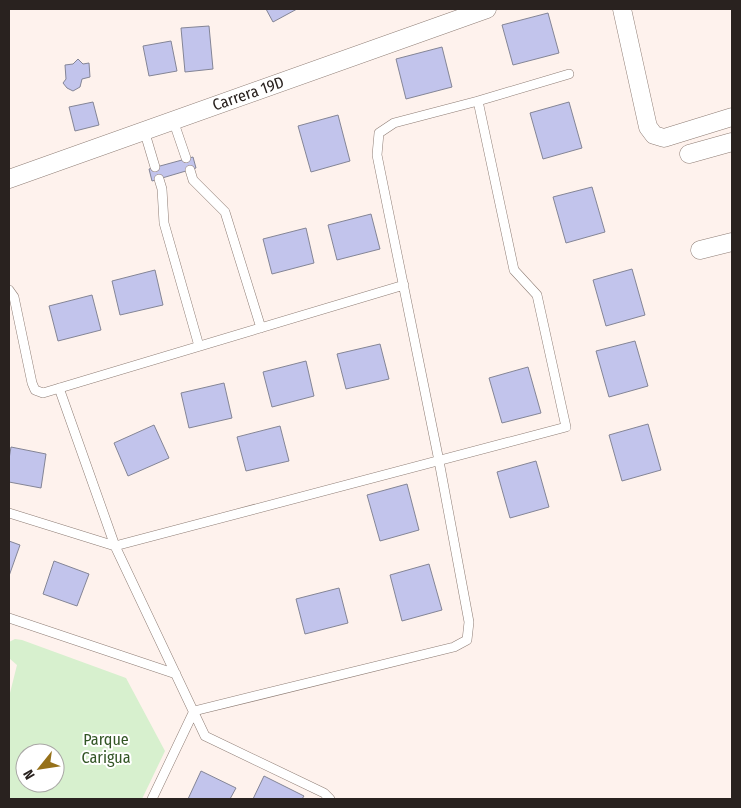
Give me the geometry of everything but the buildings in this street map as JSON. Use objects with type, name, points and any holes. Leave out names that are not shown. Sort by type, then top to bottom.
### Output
[{"type":"street","name":"Carrera 19D","points":[[10,176],[487,9]]},
{"type":"street","points":[[622,9],[648,127],[654,135],[664,138],[732,117]]},
{"type":"street","points":[[690,154],[732,142]]},
{"type":"street","points":[[700,250],[732,242]]},
{"type":"lane","points":[[194,711],[454,647],[467,640],[469,622],[439,460],[377,155],[379,133],[394,123],[478,102],[569,74]]},
{"type":"lane","points":[[9,513],[115,546],[566,427],[537,295],[514,270],[478,102]]},
{"type":"lane","points":[[173,120],[186,158]]},
{"type":"lane","points":[[144,130],[155,167]]},
{"type":"lane","points":[[190,170],[193,180],[225,212],[261,328]]},
{"type":"lane","points":[[159,179],[162,189],[164,223],[199,346]]},
{"type":"lane","points":[[9,290],[14,297],[32,383],[35,390],[43,393],[404,285]]},
{"type":"lane","points":[[58,388],[115,546],[205,736],[324,793],[330,799]]},
{"type":"lane","points":[[9,618],[176,674]]},
{"type":"lane","points":[[152,799],[194,711]]},
{"type":"green space","name":"Parque Carigua","points":[[15,639],[22,640],[126,678],[165,751],[142,799],[9,799],[9,697],[17,665],[9,658],[9,642]]}]
